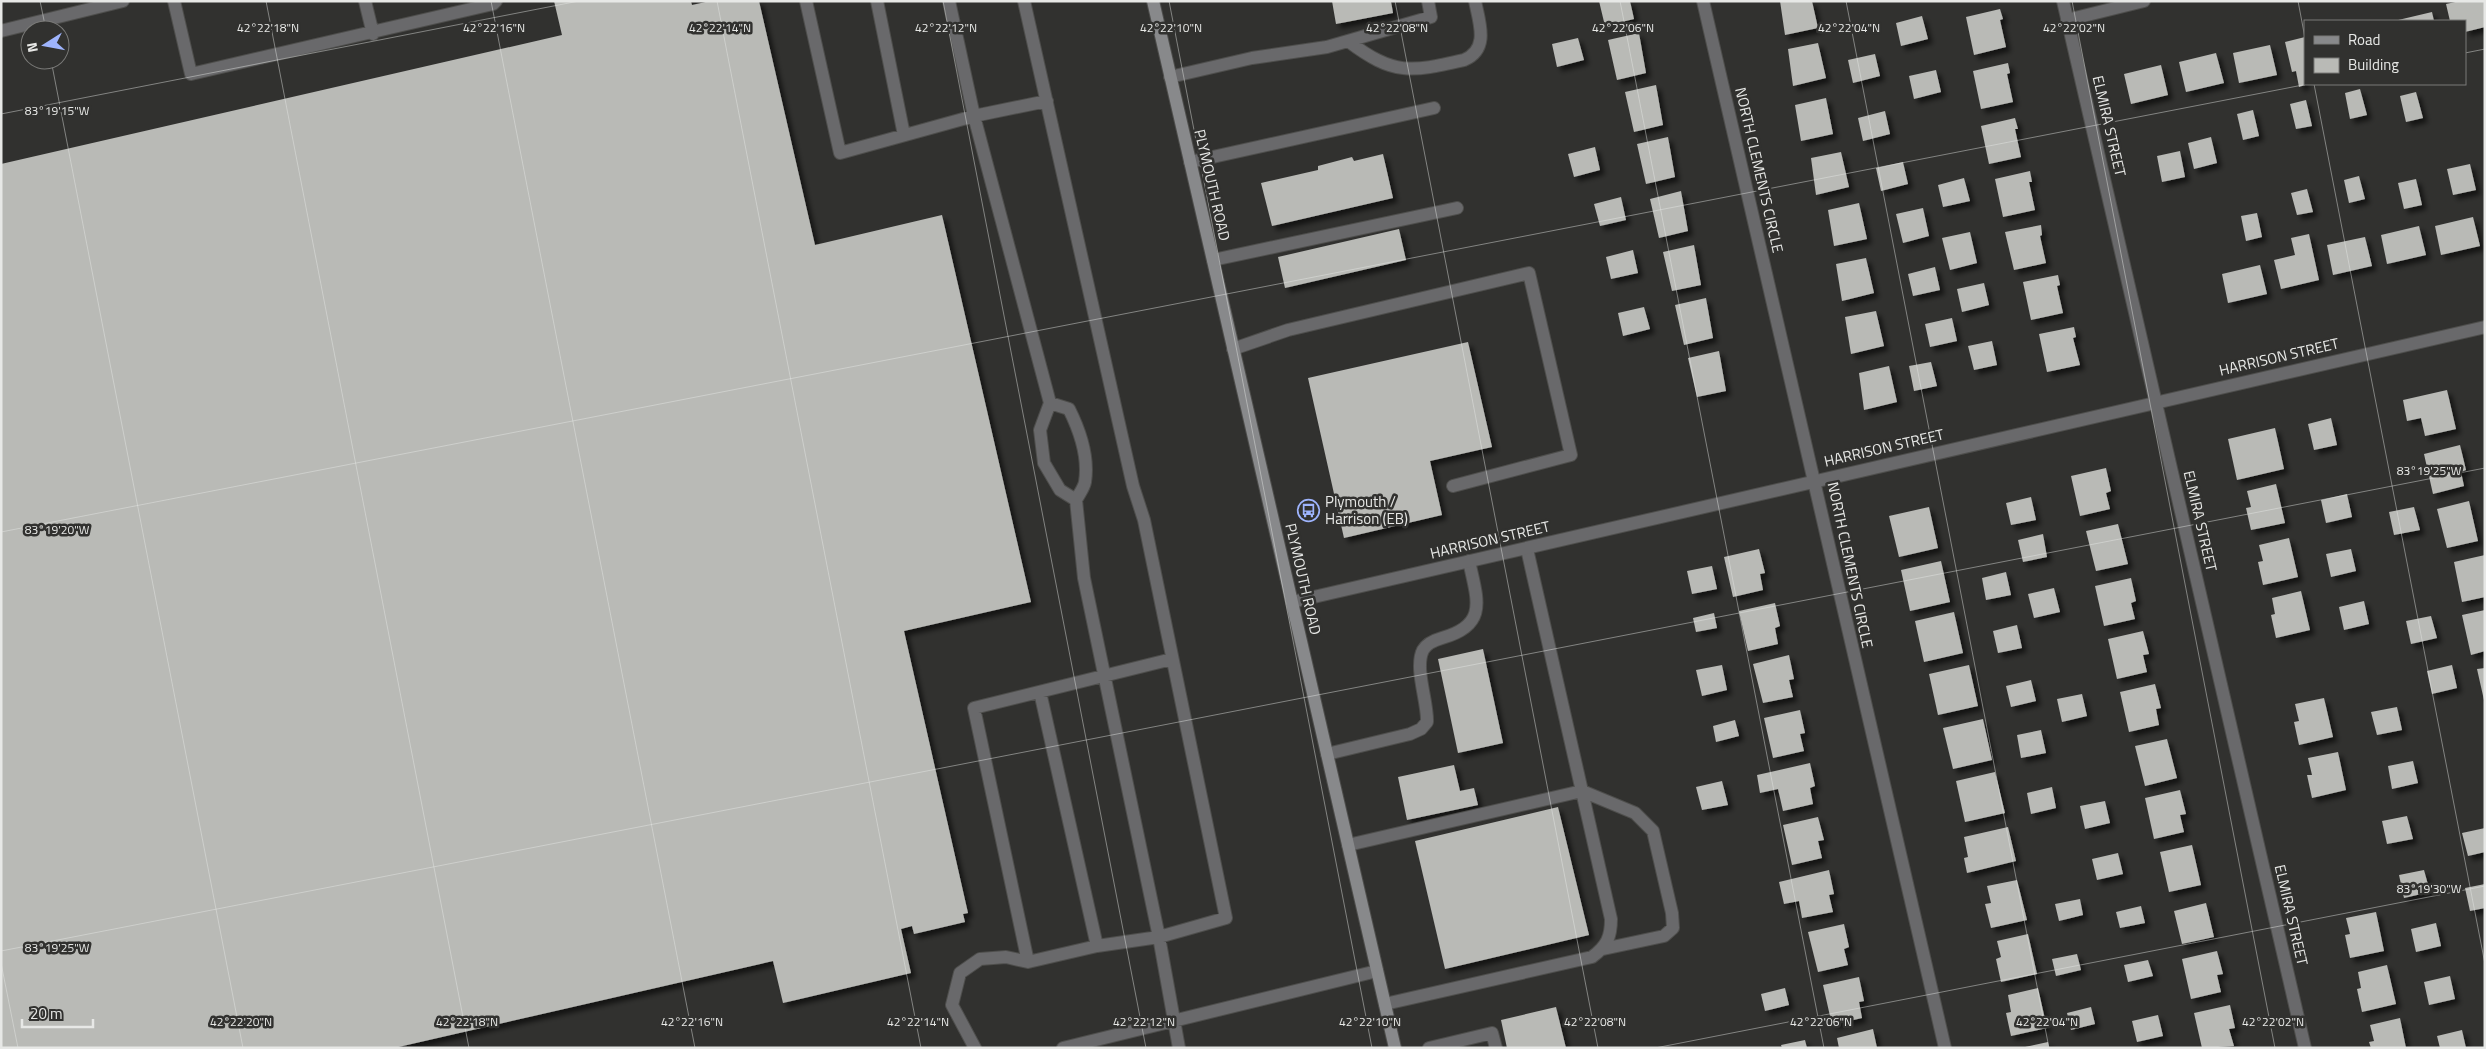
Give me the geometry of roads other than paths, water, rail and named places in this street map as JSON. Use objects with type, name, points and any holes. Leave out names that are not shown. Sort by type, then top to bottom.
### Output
[{"type":"main road","name":"PLYMOUTH ROAD","points":[[1153,1],[1395,1048]]},
{"type":"street","points":[[1,31],[123,1]]},
{"type":"street","points":[[174,1],[191,74],[373,34],[493,4],[496,1]]},
{"type":"street","points":[[365,1],[373,34]]},
{"type":"street","points":[[806,1],[840,153],[974,116],[1047,101]]},
{"type":"street","points":[[878,1],[904,135]]},
{"type":"street","points":[[949,1],[974,116],[1050,403],[1040,430],[1044,463],[1060,490],[1076,500]]},
{"type":"street","points":[[975,1048],[952,1005],[960,973],[980,958],[1006,957],[1028,962],[1096,946],[1159,937],[1226,918],[1144,520],[1133,486],[1024,1]]},
{"type":"street","points":[[1170,77],[1252,58],[1327,46],[1431,17],[1428,1]]},
{"type":"street","points":[[1348,41],[1389,66],[1405,69],[1420,70],[1464,60],[1469,58],[1480,46],[1482,37],[1475,1]]},
{"type":"street","name":"NORTH CLEMENTS CIRCLE","points":[[1703,1],[1815,480],[1822,524],[1945,1048]]},
{"type":"street","name":"ELMIRA STREET","points":[[2063,1],[2305,1048]]},
{"type":"street","points":[[2067,20],[2144,1]]},
{"type":"street","points":[[1190,162],[1434,108]]},
{"type":"street","points":[[1213,260],[1456,208]]},
{"type":"street","points":[[1233,350],[1288,330],[1529,273],[1571,455],[1453,486]]},
{"type":"street","name":"HARRISON STREET","points":[[1292,602],[2485,327]]},
{"type":"street","points":[[1050,403],[1069,409],[1079,430],[1084,449],[1085,483],[1076,500],[1084,578],[1159,937],[1172,1021],[1179,1048]]},
{"type":"street","points":[[1526,549],[1611,919],[1611,936],[1604,949]]},
{"type":"street","points":[[1327,754],[1410,734],[1421,729],[1427,722],[1420,659],[1424,648],[1433,640],[1459,633],[1470,625],[1477,604],[1469,561]]},
{"type":"street","points":[[1028,962],[974,708],[1172,659]]},
{"type":"street","points":[[1040,692],[1096,946]]},
{"type":"street","points":[[1348,845],[1582,791],[1635,813],[1652,831],[1672,913],[1673,928],[1664,936],[1604,949],[1592,957],[1385,1004]]},
{"type":"street","points":[[1063,1048],[1377,971]]},
{"type":"street","points":[[1429,1048],[1492,1033],[1496,1048]]},
{"type":"place","name":"Plymouth / Harrison (EB)","points":[[1309,511]]}]
